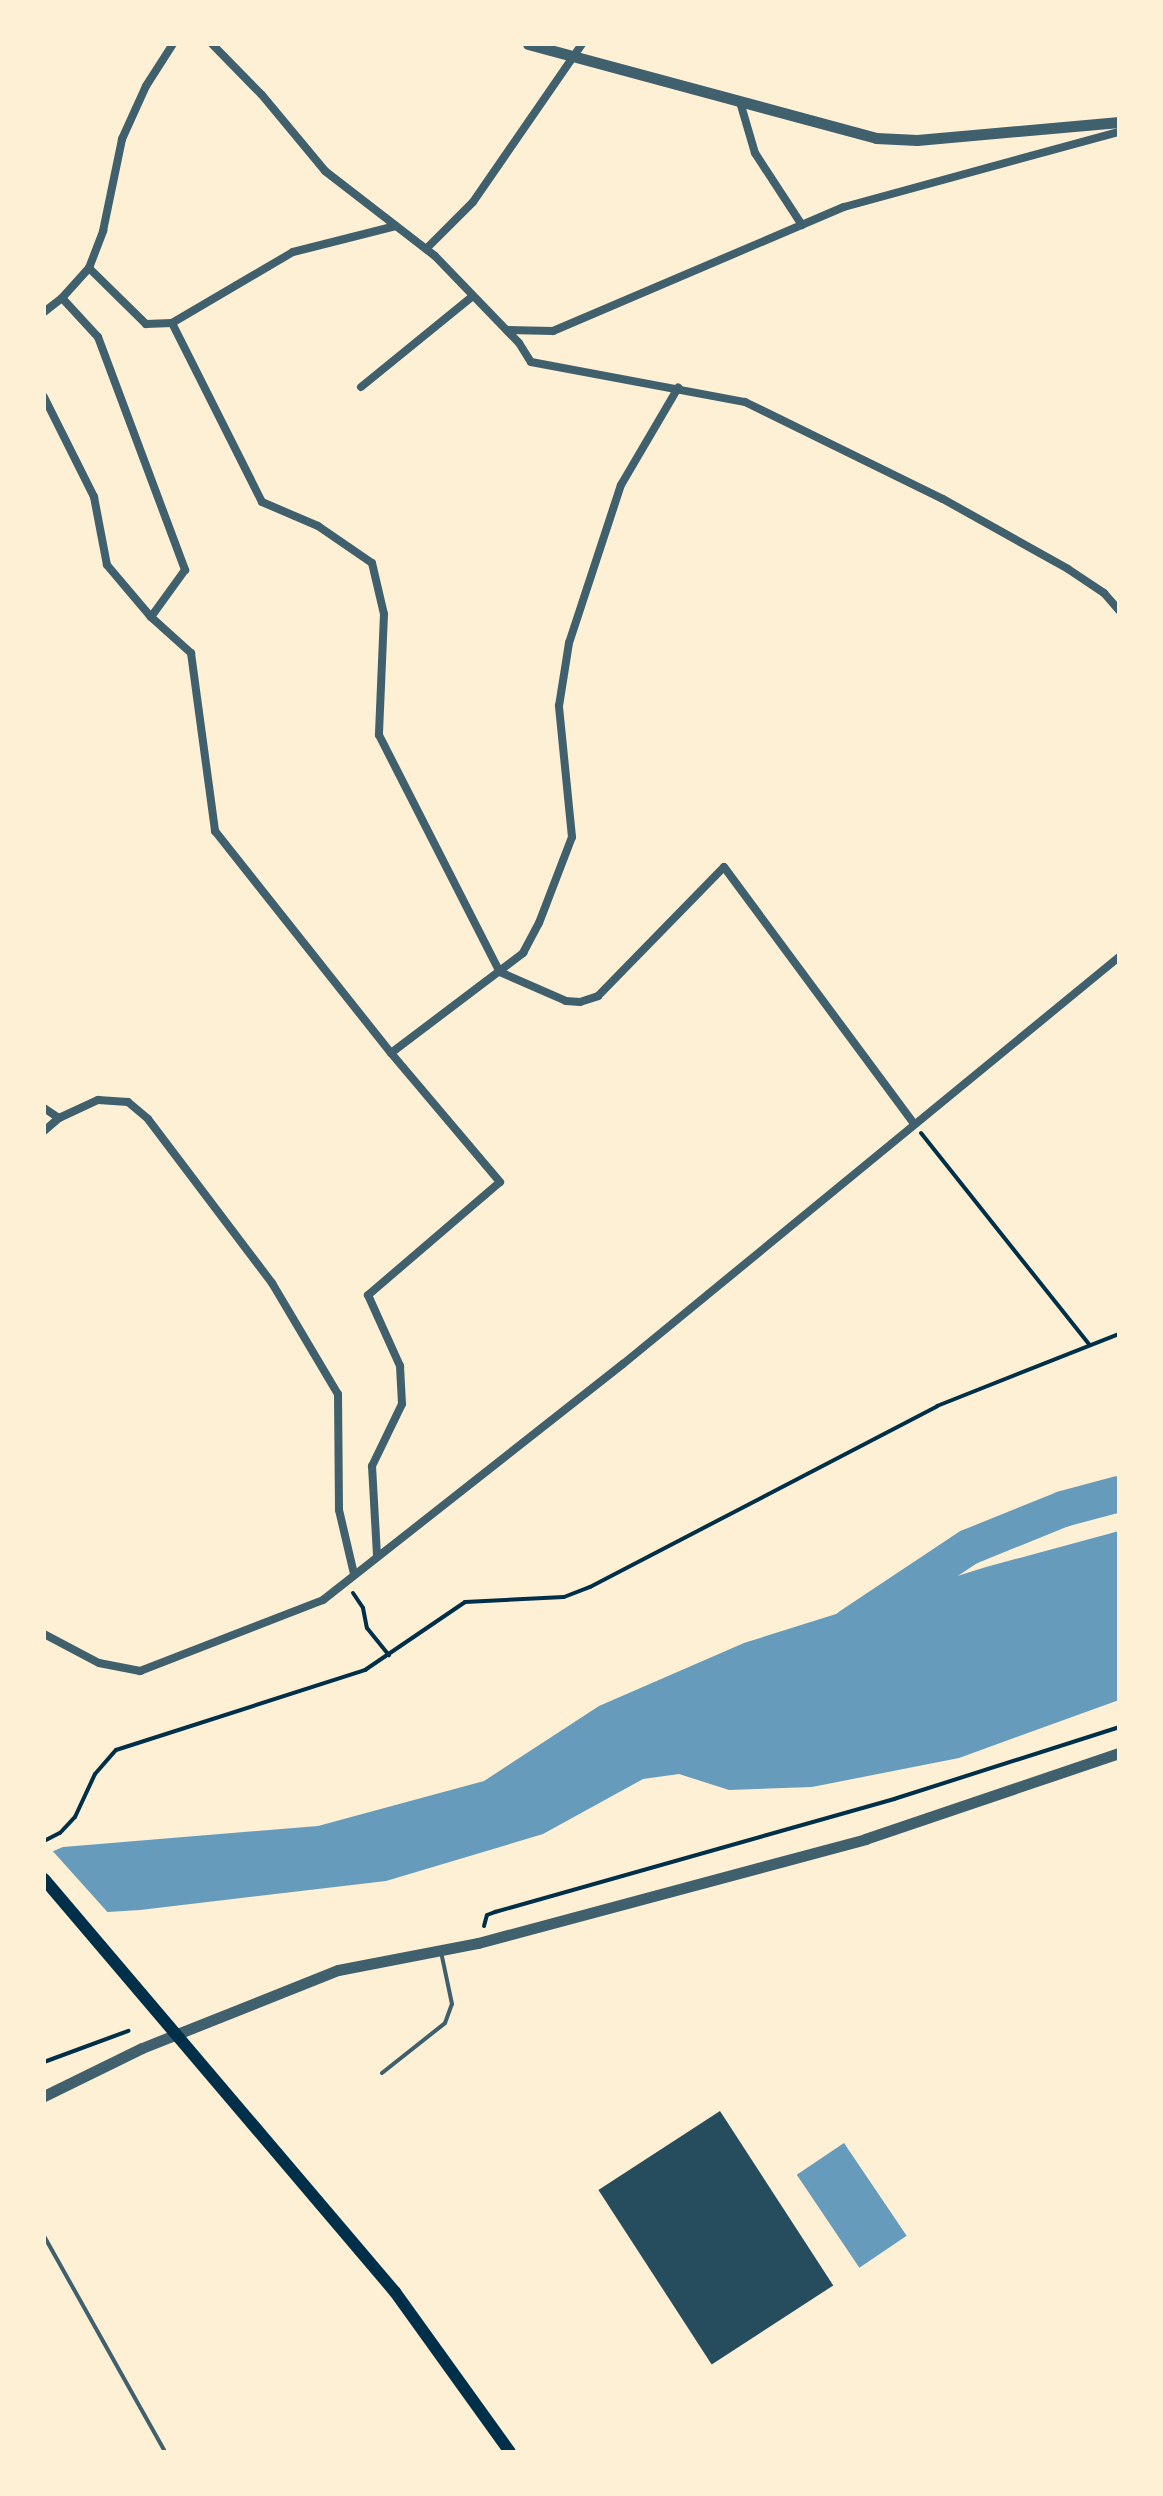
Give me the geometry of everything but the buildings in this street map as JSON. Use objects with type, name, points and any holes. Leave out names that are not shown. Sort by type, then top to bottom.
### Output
[{"type":"main road","points":[[44,1879],[395,2292],[510,2452]]},
{"type":"street","points":[[44,312],[62,298],[89,268],[103,231],[122,139],[146,86],[173,44]]},
{"type":"street","points":[[212,44],[262,95],[325,171],[426,249],[506,330],[531,362],[745,402],[833,442],[1068,569],[1104,593],[1119,610]]},
{"type":"street","points":[[528,44],[889,139],[963,137],[1119,122]]},
{"type":"street","points":[[426,249],[473,202],[582,44]]},
{"type":"street","points":[[740,102],[755,153],[802,225]]},
{"type":"street","points":[[506,330],[553,331],[844,207],[1119,132]]},
{"type":"street","points":[[89,268],[146,324],[172,323],[293,252],[396,226]]},
{"type":"street","points":[[361,387],[473,296]]},
{"type":"street","points":[[62,298],[98,337],[185,570],[151,617]]},
{"type":"street","points":[[172,323],[262,502],[318,526],[372,563],[384,614],[379,735],[500,972],[566,1001],[580,1002],[598,996],[724,867],[914,1124]]},
{"type":"street","points":[[391,1053],[523,953],[539,923],[572,837],[559,706],[569,643],[621,485],[678,388]]},
{"type":"street","points":[[44,397],[94,497],[107,565],[151,617],[191,653],[215,831],[391,1053],[500,1182],[368,1295],[400,1366],[402,1404],[372,1466],[377,1556]]},
{"type":"street","points":[[44,1634],[99,1663],[140,1671],[323,1600],[623,1364],[1119,957]]},
{"type":"street","points":[[44,1131],[59,1118],[98,1100],[128,1102],[148,1119],[272,1283],[338,1394],[339,1510],[354,1574]]},
{"type":"street","points":[[44,1108],[59,1118]]},
{"type":"street","points":[[44,2096],[176,2035],[338,1970],[441,1950],[865,1839],[1119,1753]]},
{"type":"lane","points":[[382,2073],[445,2023],[452,2004],[441,1950]]},
{"type":"lane","points":[[44,2236],[165,2452]]},
{"type":"path","points":[[914,1124],[1089,1344]]},
{"type":"path","points":[[44,1841],[60,1833],[75,1817],[95,1774],[116,1750],[338,1682],[389,1655],[465,1602],[564,1597],[590,1587],[874,1437],[976,1389],[1119,1334]]},
{"type":"path","points":[[345,1582],[363,1608],[367,1628],[389,1655]]},
{"type":"path","points":[[484,1926],[487,1915],[495,1912],[879,1804],[1119,1727]]},
{"type":"path","points":[[44,2062],[128,2031]]},
{"type":"water","points":[[1119,1531],[1119,1700],[959,1758],[812,1787],[729,1790],[679,1774],[643,1779],[543,1834],[386,1881],[140,1910],[44,1916],[44,1855],[63,1847],[318,1826],[484,1781],[599,1706],[744,1643],[986,1567]]},
{"type":"water","points":[[844,2143],[907,2236],[859,2268],[797,2175]]},
{"type":"pier","points":[[50,1848],[111,1916],[49,1920],[44,1914],[44,1850]]},
{"type":"waterway","points":[[850,1626],[969,1547],[1063,1509],[1119,1494]]}]
